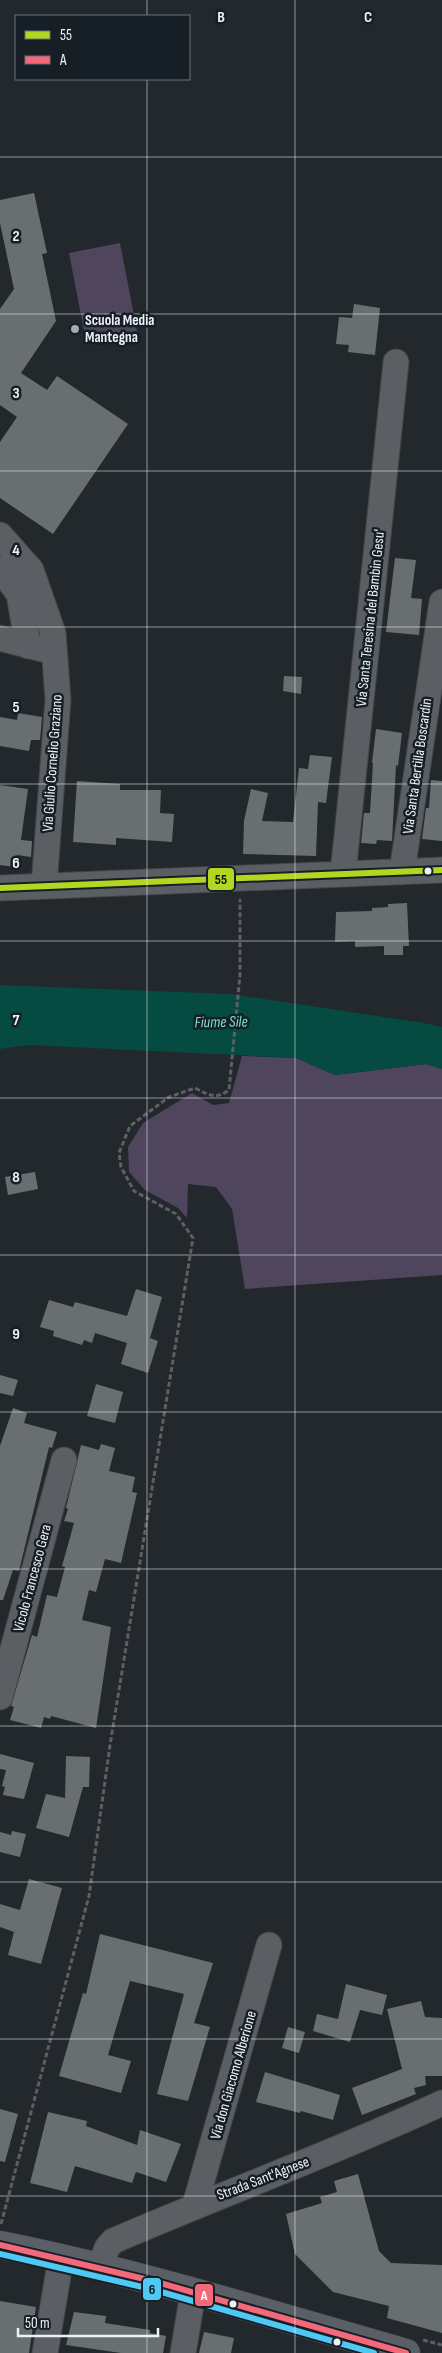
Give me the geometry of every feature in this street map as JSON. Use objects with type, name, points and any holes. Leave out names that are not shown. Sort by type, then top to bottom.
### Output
[{"type":"main road","points":[[1,2235],[61,2258],[192,2292],[350,2345],[406,2353]]},
{"type":"street","name":"Via Santa Teresina del Bambin Gesu'","points":[[344,874],[396,362]]},
{"type":"street","name":"Via Giulio Cornelio Graziano","points":[[0,535],[31,570],[53,633],[58,699],[44,886]]},
{"type":"street","points":[[0,568],[19,594],[28,646]]},
{"type":"street","name":"Via Santa Bertilla Boscardin","points":[[402,872],[442,602]]},
{"type":"street","points":[[0,638],[54,653]]},
{"type":"street","points":[[0,888],[442,870]]},
{"type":"street","name":"Vicolo Francesco Gera","points":[[0,1696],[64,1460]]},
{"type":"street","name":"Via don Giacomo Alberione","points":[[195,2205],[269,1945]]},
{"type":"street","name":"Strada Sant'Agnese","points":[[100,2268],[107,2248],[113,2241],[195,2205],[371,2136],[442,2103]]},
{"type":"street","points":[[45,2353],[61,2258]]},
{"type":"street","points":[[183,2353],[192,2292]]},
{"type":"path","points":[[1,2235],[89,1896],[112,1735],[193,1238],[176,1214],[134,1190],[121,1167],[119,1153],[130,1126],[169,1097],[195,1088],[213,1097],[222,1095],[229,1090],[240,975],[240,878]]},
{"type":"shaded area","points":[[120,243],[137,331],[86,341],[69,253]]},
{"type":"shaded area","points":[[242,1056],[296,1058],[335,1075],[426,1064],[442,1069],[442,1275],[245,1289],[232,1209],[216,1187],[188,1184],[187,1218],[178,1208],[145,1190],[129,1172],[128,1147],[143,1123],[192,1093],[213,1105],[229,1103]]},
{"type":"water","name":"Fiume Sile","points":[[0,985],[230,994],[424,1023],[442,1027],[442,1069],[426,1064],[335,1075],[296,1058],[29,1045],[0,1049]]},
{"type":"building","points":[[34,193],[47,253],[42,254],[56,321],[21,373],[47,390],[57,376],[128,424],[53,534],[0,498],[0,442],[17,417],[0,405],[0,309],[14,289],[0,223],[0,200]]},
{"type":"building","points":[[354,304],[380,308],[375,355],[348,352],[349,345],[336,344],[339,317],[352,318]]},
{"type":"building","points":[[395,558],[416,560],[411,598],[422,599],[419,635],[386,632]]},
{"type":"building","points":[[284,676],[302,677],[301,694],[283,691]]},
{"type":"building","points":[[18,713],[42,717],[40,740],[31,740],[29,751],[0,746],[0,717],[17,720]]},
{"type":"building","points":[[376,729],[402,733],[398,766],[396,765],[392,841],[377,840],[376,844],[361,843],[364,813],[370,813],[372,763]]},
{"type":"building","points":[[310,755],[332,757],[326,803],[318,802],[316,856],[243,854],[244,821],[251,789],[268,793],[262,821],[293,822],[299,768],[308,769]]},
{"type":"building","points":[[431,780],[442,781],[442,841],[422,839],[426,808],[429,808]]},
{"type":"building","points":[[77,781],[120,784],[120,790],[161,790],[160,813],[174,814],[172,842],[116,838],[116,845],[73,842]]},
{"type":"building","points":[[0,785],[28,789],[21,840],[32,841],[31,857],[17,855],[15,867],[0,865]]},
{"type":"building","points":[[407,903],[409,946],[403,946],[403,955],[384,955],[384,946],[355,947],[355,941],[335,942],[336,912],[372,911],[372,908],[388,907],[388,904]]},
{"type":"building","points":[[35,1172],[38,1189],[8,1195],[5,1177]]},
{"type":"building","points":[[136,1289],[162,1297],[150,1338],[158,1341],[148,1373],[121,1364],[127,1343],[95,1333],[92,1343],[84,1340],[82,1345],[53,1336],[54,1331],[40,1327],[49,1300],[73,1307],[75,1302],[127,1316]]},
{"type":"building","points":[[0,1375],[18,1380],[13,1396],[0,1393]]},
{"type":"building","points":[[96,1384],[123,1392],[115,1423],[87,1416]]},
{"type":"building","points":[[13,1408],[27,1413],[24,1423],[57,1432],[52,1448],[49,1447],[19,1571],[13,1570],[3,1600],[0,1600],[0,1446]]},
{"type":"building","points":[[101,1444],[115,1448],[109,1471],[135,1477],[132,1492],[137,1493],[121,1563],[105,1559],[96,1592],[89,1590],[82,1620],[111,1627],[96,1728],[51,1716],[50,1719],[44,1717],[41,1728],[10,1720],[14,1707],[11,1706],[32,1635],[37,1637],[47,1595],[57,1597],[65,1567],[62,1566],[74,1523],[64,1521],[81,1445],[99,1450]]},
{"type":"building","points":[[0,1754],[34,1763],[24,1799],[3,1795],[5,1787],[2,1786],[6,1770],[0,1769]]},
{"type":"building","points":[[66,1756],[90,1757],[89,1787],[83,1787],[69,1837],[36,1828],[46,1794],[65,1798]]},
{"type":"building","points":[[12,1831],[26,1834],[20,1857],[0,1852],[0,1832],[11,1835]]},
{"type":"building","points":[[29,1879],[62,1888],[41,1964],[8,1955],[14,1932],[0,1927],[0,1904],[20,1910]]},
{"type":"building","points":[[100,1934],[213,1963],[194,2023],[210,2027],[188,2101],[157,2094],[184,1994],[130,1981],[108,2055],[131,2061],[121,2093],[59,2076],[83,1993],[86,1994]]},
{"type":"building","points":[[346,1984],[387,1995],[382,2015],[360,2010],[350,2042],[313,2031],[317,2014],[338,2019]]},
{"type":"building","points":[[421,2001],[425,2017],[442,2018],[442,2076],[425,2076],[426,2085],[414,2088],[416,2094],[362,2115],[352,2088],[402,2069],[387,2009]]},
{"type":"building","points":[[288,2027],[305,2032],[299,2053],[282,2048]]},
{"type":"building","points":[[265,2072],[340,2095],[333,2120],[256,2102]]},
{"type":"building","points":[[0,2109],[18,2114],[5,2162],[0,2161]]},
{"type":"building","points":[[48,2112],[87,2121],[86,2126],[137,2145],[140,2130],[181,2144],[166,2182],[136,2172],[132,2183],[75,2166],[67,2192],[30,2183]]},
{"type":"building","points":[[358,2174],[379,2251],[391,2263],[442,2265],[442,2333],[387,2318],[389,2306],[333,2292],[295,2254],[286,2214],[322,2203],[320,2197],[337,2192],[334,2181]]},
{"type":"building","points":[[0,2301],[36,2307],[29,2353],[0,2353]]},
{"type":"building","points":[[74,2312],[106,2316],[105,2323],[150,2330],[150,2333],[166,2336],[163,2353],[121,2353],[66,2345]]},
{"type":"building","points":[[204,2332],[234,2338],[231,2353],[199,2353]]},
{"type":"transit line","name":"55","points":[[0,888],[442,870]]},
{"type":"transit line","name":"A","points":[[0,2245],[153,2281],[406,2353]]},
{"type":"transit line","name":"6","points":[[0,2254],[151,2289],[374,2353]]},
{"type":"place","name":"Scuola Media Mantegna","points":[[75,329]]}]
